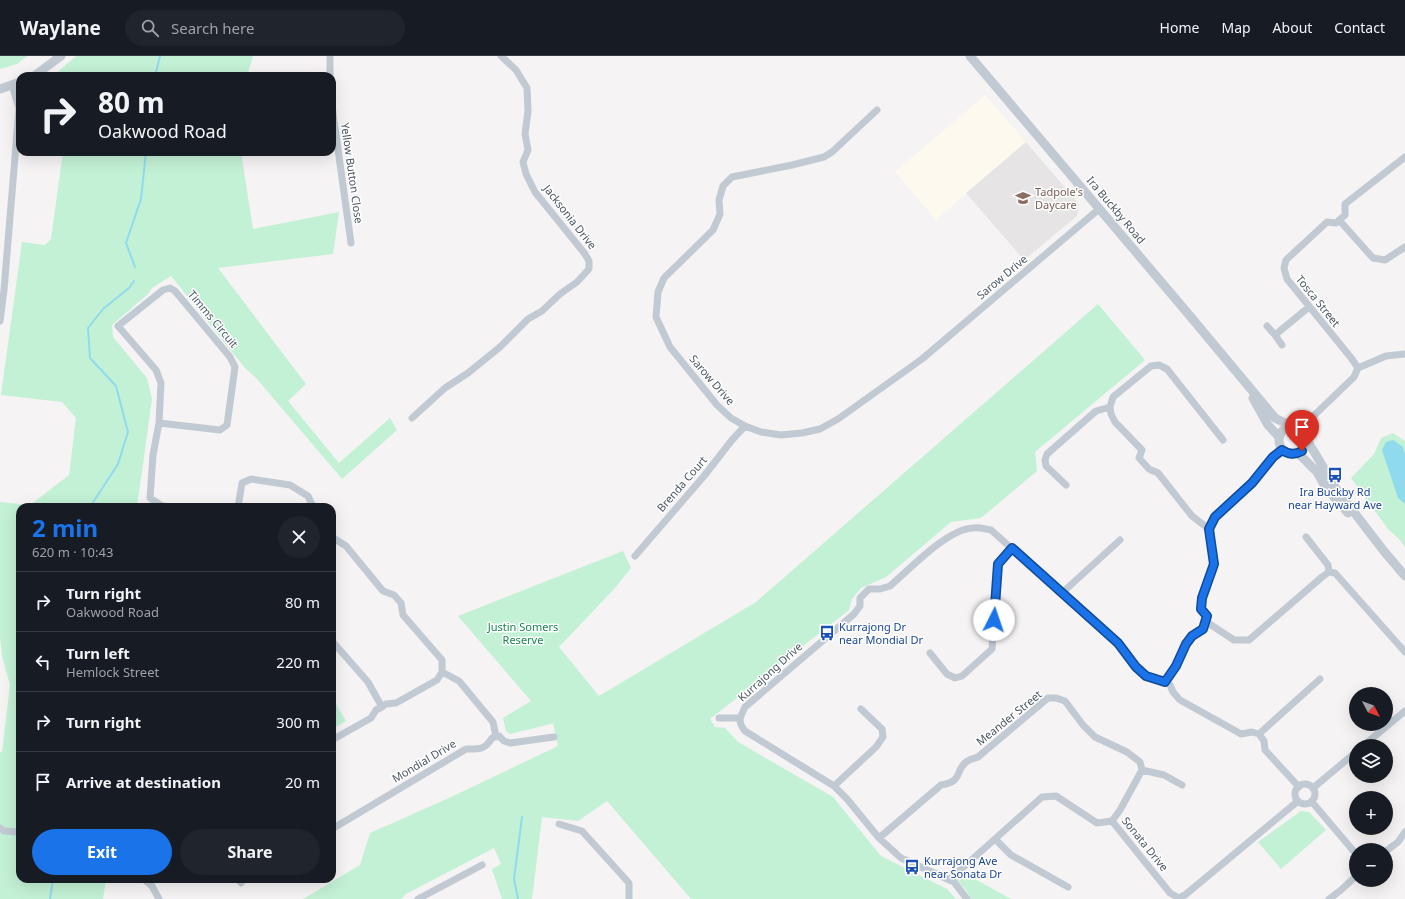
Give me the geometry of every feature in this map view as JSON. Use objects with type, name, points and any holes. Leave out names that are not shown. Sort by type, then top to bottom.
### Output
[{"type":"street","points":[[39,72],[61,56]]},
{"type":"street","points":[[330,56],[330,72]]},
{"type":"street","name":"Jacksonia Drive","points":[[412,418],[445,388],[468,373],[500,347],[528,318],[542,311],[560,294],[577,282],[589,269],[589,261],[585,254],[535,192],[526,174],[523,162],[528,150],[525,134],[528,110],[527,88],[516,70],[500,56]]},
{"type":"street","name":"Ira Buckby Road","points":[[970,56],[1243,381],[1275,418],[1289,426]]},
{"type":"street","points":[[0,89],[16,84]]},
{"type":"street","name":"Sarow Drive","points":[[877,110],[832,152],[824,157],[732,177],[723,186],[719,200],[720,214],[714,230],[664,278],[658,292],[656,316],[670,347],[717,405],[731,418],[746,426],[761,432],[774,434],[802,433],[820,429],[838,419],[922,359],[1100,209]]},
{"type":"street","name":"Yellow Button Close","points":[[336,135],[351,242]]},
{"type":"street","points":[[0,321],[16,144]]},
{"type":"street","points":[[1405,156],[1345,204],[1345,215],[1339,220],[1373,258],[1385,260],[1405,247]]},
{"type":"street","name":"Tosca Street","points":[[1339,220],[1336,223],[1327,222],[1286,260],[1284,268],[1287,279],[1358,368]]},
{"type":"street","name":"Timms Circuit","points":[[158,503],[150,498],[153,455],[159,423],[161,383],[156,370],[118,326],[163,290],[170,288],[175,291],[230,357],[235,368],[227,425],[220,430],[159,423]]},
{"type":"street","points":[[1275,335],[1309,307]]},
{"type":"street","points":[[1267,326],[1282,345]]},
{"type":"street","points":[[1301,428],[1354,377],[1358,368],[1386,356],[1405,354]]},
{"type":"street","points":[[1209,529],[1192,516],[1158,473],[1149,469],[1139,458],[1142,450],[1115,422],[1111,414],[1110,407],[1113,397],[1151,366],[1159,365],[1167,369],[1223,440]]},
{"type":"street","name":"Ira Buckby Road","points":[[1243,381],[1268,426],[1279,437]]},
{"type":"street","points":[[1066,485],[1046,466],[1045,460],[1047,454],[1096,411],[1110,407]]},
{"type":"street","points":[[1307,440],[1305,448],[1298,453],[1290,454],[1282,450],[1279,437],[1282,430],[1293,425],[1305,431],[1307,440],[1337,490],[1405,576]]},
{"type":"street","name":"Brenda Court","points":[[636,556],[704,476],[732,440],[746,426]]},
{"type":"street","points":[[1165,682],[1176,666],[1186,644],[1192,636],[1203,629],[1207,616],[1201,609],[1202,598],[1214,564],[1209,529],[1215,517],[1252,483],[1273,457],[1282,450]]},
{"type":"street","points":[[1298,453],[1317,472],[1332,496],[1383,550]]},
{"type":"street","points":[[239,503],[242,483],[250,479],[290,485],[308,496],[311,503]]},
{"type":"street","name":"Kurrajong Drive","points":[[967,899],[954,882],[901,858],[879,838],[847,799],[834,786],[744,731],[740,725],[740,718],[745,707],[854,614],[860,606],[860,598],[869,589],[880,589],[890,586],[939,543],[956,532],[973,528],[991,530],[1012,548]]},
{"type":"street","points":[[1306,537],[1328,565],[1329,572]]},
{"type":"street","points":[[336,540],[346,546],[383,591],[398,599],[401,603],[403,615],[442,660],[442,672],[437,680],[396,703],[386,704],[376,710],[371,718],[336,738]]},
{"type":"street","points":[[1062,593],[1120,540]]},
{"type":"street","points":[[930,653],[947,674],[955,678],[962,676],[992,648],[998,564],[1012,548],[1118,643],[1136,667],[1146,676],[1170,685],[1173,692],[1180,700],[1241,734],[1252,732],[1259,734],[1264,741],[1265,750],[1299,787]]},
{"type":"street","points":[[1205,621],[1234,640],[1249,640],[1322,576],[1329,572],[1335,573],[1405,652]]},
{"type":"street","points":[[336,646],[368,682],[382,707]]},
{"type":"street","points":[[442,672],[459,681],[493,722],[496,737],[499,736],[504,741],[510,743],[554,737]]},
{"type":"street","points":[[1259,734],[1320,679]]},
{"type":"street","name":"Meander Street","points":[[879,838],[941,785],[951,783],[959,776],[967,761],[978,757],[1048,698],[1056,698],[1065,701],[1083,725],[1096,737],[1127,752],[1140,762],[1142,770]]},
{"type":"street","points":[[834,786],[876,747],[883,737],[882,729],[861,709]]},
{"type":"street","points":[[1371,739],[1405,711]]},
{"type":"street","points":[[719,718],[740,718]]},
{"type":"street","name":"Mondial Drive","points":[[336,827],[466,749],[480,749],[487,745],[492,738],[496,737]]},
{"type":"street","points":[[1313,788],[1349,758]]},
{"type":"street","points":[[1112,821],[1120,810],[1142,770],[1164,775],[1182,786]]},
{"type":"street","points":[[1306,784],[1313,788],[1315,796],[1312,802],[1306,804],[1298,801],[1295,793],[1299,787],[1306,784]]},
{"type":"street","name":"Sonata Drive","points":[[949,880],[1042,797],[1056,796],[1097,823],[1112,821],[1170,893],[1179,898],[1185,895],[1298,801]]},
{"type":"street","points":[[1312,802],[1349,846]]},
{"type":"street","points":[[559,824],[582,832],[629,883],[629,899]]},
{"type":"street","points":[[0,828],[4,832],[16,832]]},
{"type":"street","points":[[1393,846],[1398,842],[1405,832]]},
{"type":"street","points":[[995,839],[1011,855],[1068,887]]},
{"type":"street","points":[[418,899],[482,865]]},
{"type":"street","points":[[149,883],[160,899]]},
{"type":"street","points":[[1329,899],[1349,883]]},
{"type":"shaded area","points":[[985,95],[1026,142],[936,220],[895,172]]},
{"type":"shaded area","name":"Tadpole's Daycare","points":[[1026,142],[1079,204],[1077,216],[1024,260],[966,193]]},
{"type":"green space","points":[[0,56],[27,56],[17,64],[0,69]]},
{"type":"green space","points":[[76,56],[253,56],[248,72],[58,72]]},
{"type":"green space","points":[[62,156],[242,156],[253,229],[339,212],[333,254],[218,268],[306,384],[288,401],[339,463],[390,418],[397,430],[342,479],[257,379],[245,368],[171,276],[152,288],[148,294],[112,325],[113,337],[147,378],[152,399],[138,503],[33,503],[69,475],[76,418],[62,402],[1,395],[22,242],[45,245],[51,239]]},
{"type":"green space","name":"Justin Somers Reserve","points":[[1098,304],[1145,360],[1035,452],[1037,471],[981,518],[951,522],[886,577],[861,588],[852,599],[849,610],[710,719],[715,727],[725,728],[738,742],[833,797],[881,856],[947,889],[956,899],[691,899],[607,801],[578,821],[542,817],[532,899],[502,899],[492,869],[501,864],[494,848],[406,894],[401,899],[303,899],[330,883],[336,883],[336,879],[360,865],[370,833],[449,798],[558,746],[553,723],[558,720],[551,724],[510,734],[506,731],[503,718],[531,701],[458,616],[623,551],[631,568],[615,588],[559,647],[599,696],[756,602]]},
{"type":"green space","points":[[1393,433],[1405,441],[1405,547],[1388,529],[1351,478],[1374,454],[1381,438]]},
{"type":"green space","points":[[0,502],[16,504],[16,883],[105,883],[103,899],[0,899],[0,752],[2,752],[10,685],[2,656],[0,637]]},
{"type":"green space","points":[[336,704],[346,721],[336,727]]},
{"type":"green space","points":[[1301,811],[1309,812],[1326,830],[1281,869],[1258,842]]},
{"type":"green space","points":[[966,874],[1011,899],[971,899],[966,890],[957,880]]},
{"type":"water","points":[[1393,440],[1403,447],[1405,454],[1405,504],[1398,498],[1382,450],[1386,442]]},
{"type":"waterway","points":[[156,72],[160,56]]},
{"type":"waterway","points":[[135,267],[126,243],[141,199],[146,156]]},
{"type":"waterway","points":[[93,503],[118,464],[128,432],[116,386],[90,358],[88,328],[103,309],[129,288],[134,281]]},
{"type":"waterway","points":[[518,899],[514,879],[522,817]]},
{"type":"waterway","points":[[50,899],[52,883]]},
{"type":"place","name":"Tadpole's Daycare","points":[[1023,198]]},
{"type":"place","name":"Ira Buckby Rd near Hayward Ave","points":[[1335,475]]},
{"type":"place","name":"Kurrajong Dr near Mondial Dr","points":[[827,633]]},
{"type":"place","name":"Kurrajong Ave near Sonata Dr","points":[[912,867]]},
{"type":"route","points":[[994,620],[998,564],[1012,548],[1118,643],[1136,667],[1146,676],[1165,682],[1176,666],[1186,644],[1192,636],[1203,629],[1207,616],[1201,609],[1202,598],[1214,564],[1209,529],[1215,517],[1252,483],[1273,457],[1282,450],[1290,454],[1302,451]]}]
